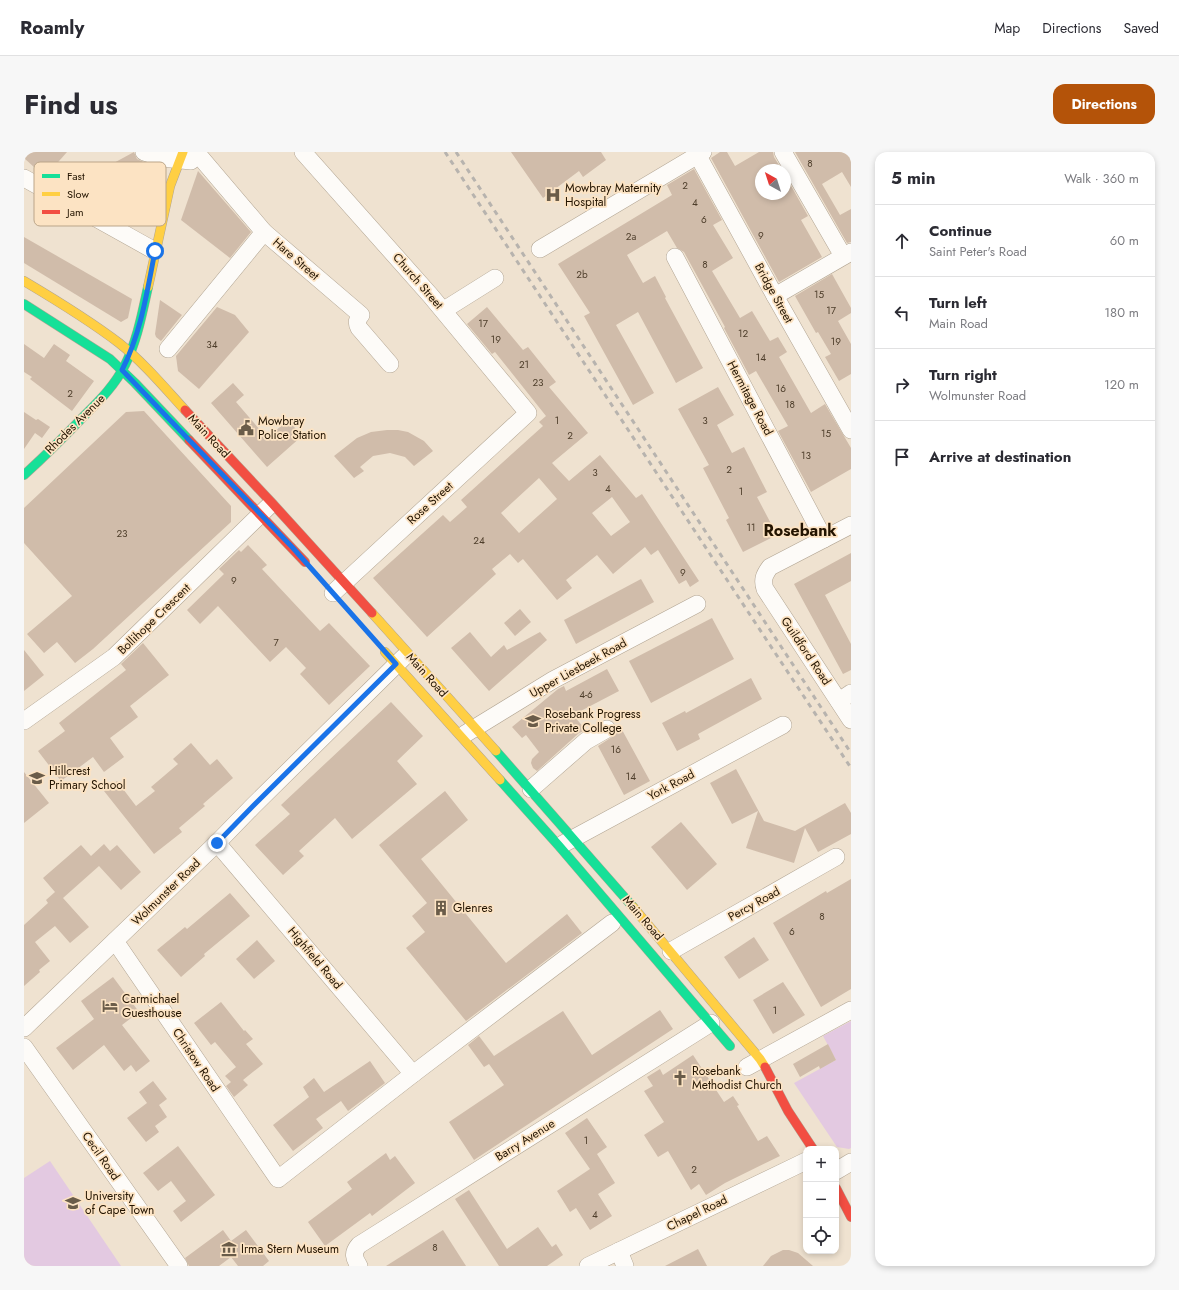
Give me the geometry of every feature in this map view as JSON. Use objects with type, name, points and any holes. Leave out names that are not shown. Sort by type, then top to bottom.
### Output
[{"type":"main road","name":"Rhodes Avenue","points":[[166,203],[170,186],[181,156]]},
{"type":"main road","name":"Rhodes Avenue","points":[[24,475],[69,432],[106,393],[114,384],[122,370],[131,353],[138,332],[161,226]]},
{"type":"main road","name":"Main Road","points":[[24,281],[50,296],[92,324],[120,343],[131,353],[232,460],[312,571]]},
{"type":"main road","name":"Main Road","points":[[24,304],[110,359],[220,472],[266,509],[335,590],[402,659],[468,732],[559,846],[711,1023],[748,1064],[772,1079],[788,1111],[811,1146]]},
{"type":"main road","points":[[220,472],[232,460]]},
{"type":"main road","name":"Main Road","points":[[380,646],[402,659],[468,732],[531,789],[671,951],[748,1064]]},
{"type":"main road","name":"Main Road","points":[[763,1085],[788,1111]]},
{"type":"main road","points":[[839,1194],[851,1217]]},
{"type":"street","points":[[144,152],[159,157],[200,157]]},
{"type":"street","name":"Church Street","points":[[303,152],[444,310],[528,413]]},
{"type":"street","points":[[775,296],[847,254],[783,152]]},
{"type":"street","name":"Bridge Street","points":[[540,249],[700,154],[775,296],[851,430]]},
{"type":"street","name":"Hare Street","points":[[200,157],[264,232],[361,315],[357,319],[359,328],[390,364]]},
{"type":"street","points":[[24,178],[34,184]]},
{"type":"street","points":[[110,226],[155,251]]},
{"type":"street","points":[[168,348],[264,232]]},
{"type":"street","name":"Hermitage Road","points":[[675,257],[824,539]]},
{"type":"street","points":[[444,310],[494,278]]},
{"type":"street","name":"Rose Street","points":[[335,590],[528,413]]},
{"type":"street","name":"Bollihope Crescent","points":[[24,721],[114,657],[266,509]]},
{"type":"street","points":[[824,539],[851,525]]},
{"type":"street","name":"Guildford Road","points":[[824,539],[770,567],[762,582],[765,589],[845,697],[851,720]]},
{"type":"street","name":"Upper Liesbeek Road","points":[[468,732],[553,680],[697,604]]},
{"type":"street","name":"Wolmunster Road","points":[[24,1028],[217,843],[402,659]]},
{"type":"street","name":"York Road","points":[[559,846],[783,725]]},
{"type":"street","points":[[531,789],[586,741],[607,729]]},
{"type":"street","name":"Highfield Road","points":[[217,843],[413,1074]]},
{"type":"street","name":"Percy Road","points":[[671,951],[836,857]]},
{"type":"street","points":[[413,1074],[612,923]]},
{"type":"street","name":"Christow Road","points":[[115,941],[278,1179],[413,1074]]},
{"type":"street","points":[[748,1064],[851,1010]]},
{"type":"street","name":"Barry Avenue","points":[[359,1266],[354,1255],[355,1249],[359,1245],[711,1023]]},
{"type":"street","name":"Cecil Road","points":[[24,1047],[179,1266]]},
{"type":"street","points":[[839,1169],[851,1162]]},
{"type":"street","name":"Chapel Road","points":[[588,1266],[622,1258],[803,1163]]},
{"type":"shaded area","points":[[851,1021],[851,1148],[849,1149],[836,1146],[794,1083],[836,1060],[823,1036]]},
{"type":"shaded area","points":[[50,1161],[121,1266],[24,1266],[24,1178]]},
{"type":"building","points":[[24,152],[67,152],[58,162],[34,162],[34,167],[24,158]]},
{"type":"building","points":[[134,152],[137,159],[144,162],[116,162]]},
{"type":"building","points":[[511,152],[601,152],[606,160],[583,177],[579,171],[543,198]]},
{"type":"building","points":[[720,152],[727,152],[735,166],[759,152],[773,152],[778,164],[755,164],[755,200],[791,200],[791,186],[808,216],[801,220],[822,257],[779,282],[711,158]]},
{"type":"building","points":[[795,152],[851,152],[851,187],[842,172],[822,184],[840,215],[851,209],[851,242],[847,243]]},
{"type":"building","points":[[694,169],[722,220],[713,225],[733,258],[712,271],[740,318],[752,311],[770,341],[778,337],[787,352],[779,357],[811,413],[825,404],[851,448],[851,469],[811,492],[778,431],[788,426],[756,371],[749,375],[724,328],[725,327],[684,252],[677,248],[667,231],[627,255],[643,283],[655,276],[666,297],[665,298],[703,368],[676,383],[638,312],[616,325],[654,393],[633,405],[584,316],[590,313],[558,264],[672,195],[667,185]]},
{"type":"building","points":[[198,171],[251,232],[230,258],[181,220]]},
{"type":"building","points":[[24,237],[132,299],[128,318],[121,322],[24,263]]},
{"type":"building","points":[[832,274],[851,308],[851,313],[838,321],[851,344],[851,374],[839,381],[825,357],[831,354],[818,332],[816,333],[795,296]]},
{"type":"building","points":[[160,300],[182,315],[161,341],[155,334]]},
{"type":"building","points":[[217,307],[235,315],[249,332],[199,389],[178,371],[176,356]]},
{"type":"building","points":[[487,307],[523,350],[528,347],[556,382],[549,387],[588,433],[552,463],[569,481],[600,455],[636,498],[642,494],[699,581],[690,587],[686,580],[679,584],[658,550],[651,555],[645,547],[613,574],[597,555],[566,580],[572,588],[557,600],[523,559],[518,563],[510,554],[492,569],[496,574],[427,637],[373,578],[443,515],[450,522],[467,507],[461,500],[543,426],[539,422],[546,416],[495,352],[492,354],[467,324]],"holes":[[[539,478],[557,499],[519,533],[501,513]],[[612,497],[630,522],[611,536],[592,513]]]},
{"type":"building","points":[[24,344],[44,358],[54,344],[70,355],[66,361],[94,381],[72,411],[30,379],[32,377],[24,372]]},
{"type":"building","name":"Mowbray Police Station","points":[[233,383],[244,395],[236,402],[267,438],[288,420],[302,436],[267,467],[211,403]]},
{"type":"building","points":[[718,387],[734,415],[717,425],[732,453],[744,447],[767,492],[757,497],[777,535],[743,552],[726,520],[729,518],[703,468],[709,465],[678,409]]},
{"type":"building","points":[[144,411],[231,506],[231,522],[93,649],[75,663],[57,642],[44,653],[27,634],[72,596],[24,543],[24,508],[126,412]]},
{"type":"building","points":[[24,412],[50,427],[42,438],[35,433],[24,449]]},
{"type":"building","points":[[387,430],[408,432],[424,441],[433,451],[414,466],[405,457],[390,453],[373,456],[360,467],[364,471],[354,478],[334,456],[357,438],[371,432]]},
{"type":"building","points":[[248,545],[267,565],[262,569],[320,631],[329,623],[370,666],[329,705],[300,674],[306,668],[286,647],[270,662],[218,606],[200,624],[187,610],[224,574],[219,569],[239,550],[241,552]]},
{"type":"building","points":[[851,553],[851,581],[825,595],[851,644],[851,670],[843,674],[794,584]]},
{"type":"building","points":[[641,579],[654,602],[576,644],[564,620]]},
{"type":"building","points":[[520,609],[531,622],[515,636],[504,623]]},
{"type":"building","points":[[712,618],[734,659],[651,703],[629,661]]},
{"type":"building","points":[[470,632],[491,657],[504,645],[507,650],[540,632],[547,640],[489,691],[451,648]]},
{"type":"building","points":[[143,643],[169,675],[130,706],[138,717],[110,738],[124,757],[104,772],[93,757],[61,781],[38,751],[65,731],[59,723],[126,670],[121,664]]},
{"type":"building","points":[[24,650],[44,675],[24,691]]},
{"type":"building","points":[[607,669],[619,691],[573,715],[586,730],[579,733],[537,771],[533,768],[531,763],[532,759],[539,752],[526,735],[522,738],[512,727],[558,689],[564,686],[566,691]]},
{"type":"building","points":[[751,678],[762,699],[698,734],[700,739],[677,751],[662,723],[685,711],[686,713]]},
{"type":"building","points":[[391,702],[423,736],[397,761],[417,784],[352,839],[335,818],[299,851],[304,856],[283,875],[255,845],[290,814],[281,805]]},
{"type":"building","points":[[621,728],[650,781],[624,795],[598,746],[612,737],[617,730]]},
{"type":"building","points":[[191,743],[210,765],[217,759],[233,778],[203,804],[205,806],[179,828],[182,832],[154,854],[104,791],[117,781],[136,806],[155,791],[151,787],[178,764],[173,759]]},
{"type":"building","points":[[736,769],[764,821],[795,831],[845,803],[851,813],[851,834],[818,852],[805,828],[794,863],[746,848],[758,811],[732,824],[710,783]]},
{"type":"building","points":[[24,772],[49,803],[24,823]]},
{"type":"building","name":"Glenres","points":[[445,791],[468,820],[421,859],[506,963],[567,914],[582,933],[466,1021],[406,948],[425,932],[412,916],[427,903],[379,845]]},
{"type":"building","points":[[681,822],[717,864],[687,890],[651,847]]},
{"type":"building","points":[[104,844],[110,851],[117,845],[141,872],[121,890],[99,866],[63,898],[89,927],[70,943],[55,926],[35,942],[50,961],[24,986],[24,925],[48,903],[46,900],[55,892],[43,878],[81,845],[91,856]]},
{"type":"building","points":[[851,879],[851,989],[821,1007],[773,923],[826,891],[827,893]]},
{"type":"building","points":[[230,893],[250,916],[204,954],[205,956],[181,977],[157,950],[185,927],[187,929]]},
{"type":"building","points":[[754,937],[769,960],[739,979],[724,957]]},
{"type":"building","points":[[257,940],[275,961],[254,979],[236,959]]},
{"type":"building","points":[[113,977],[139,1012],[122,1025],[150,1061],[136,1072],[131,1065],[124,1071],[104,1045],[73,1070],[56,1048],[94,1019],[81,1001]]},
{"type":"building","points":[[783,982],[805,1015],[773,1034],[753,1000]]},
{"type":"building","points":[[221,1002],[244,1031],[245,1030],[253,1039],[246,1044],[263,1064],[243,1080],[248,1085],[234,1097],[226,1086],[231,1082],[225,1076],[236,1067],[215,1042],[211,1045],[194,1023]]},
{"type":"building","points":[[660,1010],[673,1029],[474,1160],[449,1122],[504,1085],[489,1064],[484,1067],[468,1045],[479,1036],[494,1056],[563,1011],[592,1055]]},
{"type":"building","points":[[828,1044],[836,1060],[820,1069],[819,1066],[800,1077],[793,1064]]},
{"type":"building","points":[[693,1055],[724,1102],[733,1096],[739,1105],[737,1106],[758,1141],[767,1136],[780,1156],[725,1183],[706,1195],[699,1184],[691,1190],[668,1151],[658,1157],[644,1135],[664,1122],[644,1091],[653,1086],[647,1077],[660,1069],[663,1075]]},
{"type":"building","points":[[370,1061],[385,1083],[348,1111],[341,1101],[316,1119],[323,1128],[293,1151],[273,1125],[309,1097],[303,1087],[314,1078],[324,1092]]},
{"type":"building","points":[[153,1081],[167,1099],[159,1105],[167,1117],[155,1126],[159,1132],[146,1142],[127,1118],[147,1103],[139,1092]]},
{"type":"building","points":[[587,1118],[607,1147],[597,1154],[615,1183],[598,1194],[612,1216],[590,1230],[576,1208],[570,1212],[557,1191],[590,1169],[565,1133]]},
{"type":"building","points":[[178,1146],[215,1195],[181,1222],[173,1211],[186,1201],[171,1181],[158,1191],[143,1173]]},
{"type":"building","points":[[386,1153],[390,1160],[395,1156],[415,1183],[372,1216],[370,1213],[325,1246],[308,1222],[352,1189],[347,1182]]},
{"type":"building","points":[[469,1190],[507,1249],[538,1227],[552,1247],[556,1244],[563,1255],[547,1266],[499,1266],[455,1199]]},
{"type":"building","name":"Irma Stern Museum","points":[[223,1230],[231,1241],[246,1230],[269,1261],[263,1266],[238,1266],[231,1257],[219,1266],[189,1266],[185,1258]]},
{"type":"building","points":[[443,1230],[466,1266],[386,1266]]},
{"type":"building","points":[[698,1249],[707,1266],[665,1266]]},
{"type":"building","points":[[783,1250],[798,1253],[813,1266],[763,1266],[771,1256]]},
{"type":"railway","points":[[445,152],[851,768]]},
{"type":"railway","points":[[456,152],[851,753]]},
{"type":"traffic: fast","points":[[24,475],[96,404],[117,379],[133,346],[148,287]]},
{"type":"traffic: fast","points":[[24,304],[110,359],[189,440]]},
{"type":"traffic: fast","points":[[496,751],[633,907]]},
{"type":"traffic: fast","points":[[500,780],[559,846],[730,1046]]},
{"type":"traffic: slow","points":[[166,204],[170,186],[183,152]]},
{"type":"traffic: slow","points":[[148,287],[161,226]]},
{"type":"traffic: slow","points":[[24,281],[84,318],[128,350],[145,366],[185,410]]},
{"type":"traffic: slow","points":[[372,613],[496,751]]},
{"type":"traffic: slow","points":[[385,652],[500,780]]},
{"type":"traffic: slow","points":[[633,907],[760,1059],[765,1067]]},
{"type":"traffic: jam","points":[[185,410],[372,613]]},
{"type":"traffic: jam","points":[[189,440],[305,562]]},
{"type":"traffic: jam","points":[[765,1067],[788,1111],[811,1146]]},
{"type":"traffic: jam","points":[[839,1194],[851,1217]]},
{"type":"place","name":"Mowbray Maternity Hospital","points":[[553,195]]},
{"type":"place","name":"Mowbray Police Station","points":[[246,428]]},
{"type":"place","name":"Rosebank Progress Private College","points":[[533,721]]},
{"type":"place","name":"Hillcrest Primary School","points":[[37,778]]},
{"type":"place","name":"Glenres","points":[[441,908]]},
{"type":"place","name":"Carmichael Guesthouse","points":[[110,1006]]},
{"type":"place","name":"Rosebank Methodist Church","points":[[680,1078]]},
{"type":"place","name":"University of Cape Town","points":[[73,1203]]},
{"type":"place","name":"Irma Stern Museum","points":[[229,1249]]},
{"type":"district","name":"Rosebank","points":[[800,530]]},
{"type":"route","points":[[155,251],[138,332],[131,353],[122,370],[293,548],[396,664],[217,843]]}]
